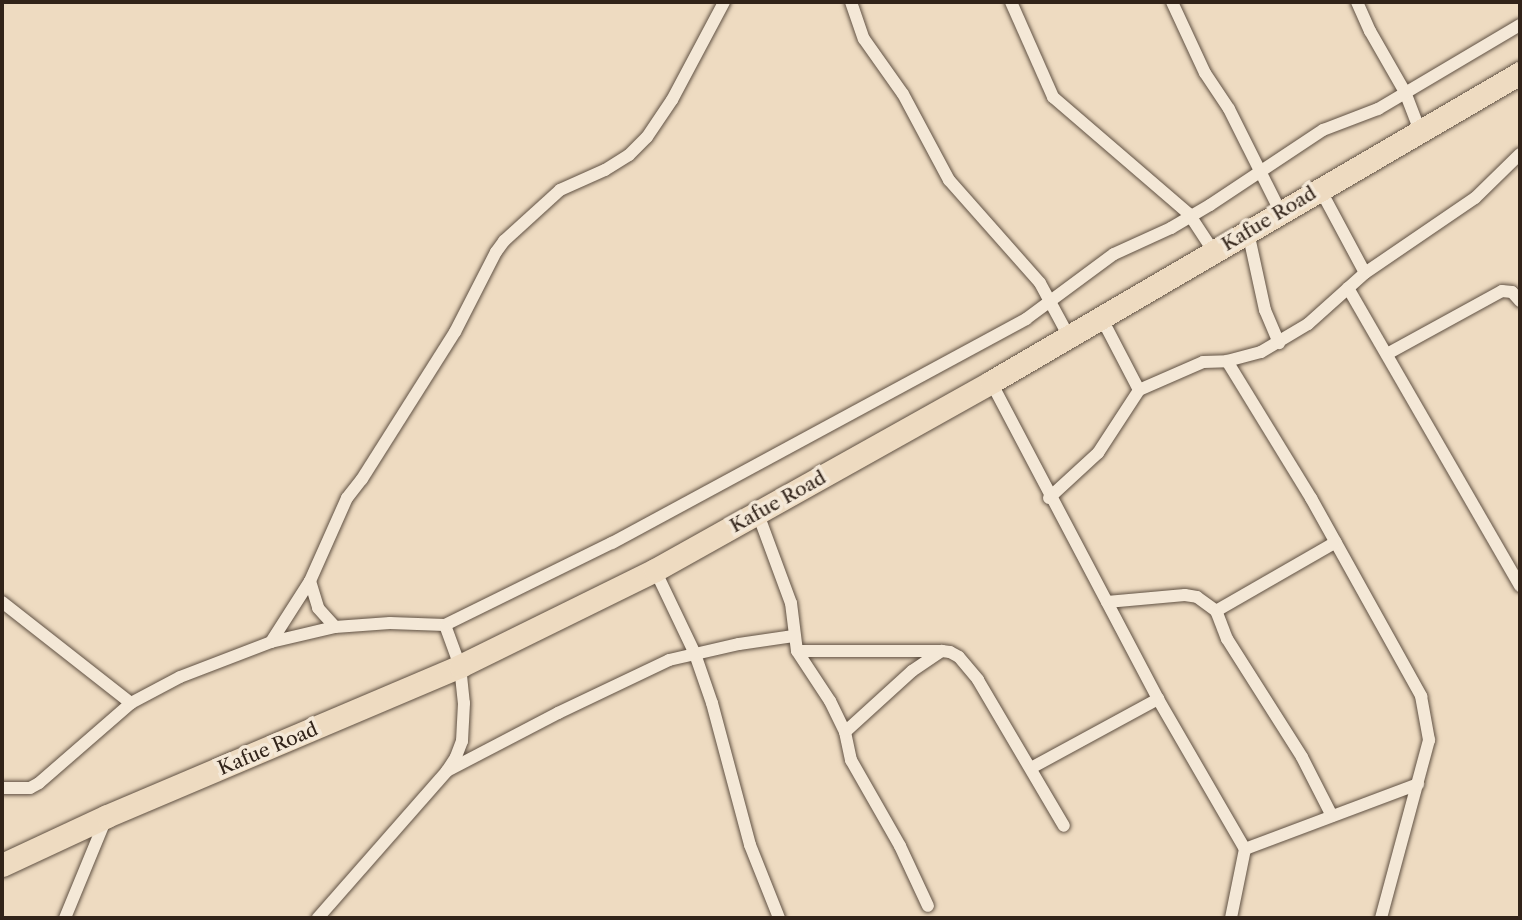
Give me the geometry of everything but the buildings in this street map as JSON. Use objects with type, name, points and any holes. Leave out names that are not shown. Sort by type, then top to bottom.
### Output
[{"type":"highway","name":"Kafue Road","points":[[2,865],[107,816],[460,666],[655,570],[991,382],[1520,73]]},
{"type":"street","points":[[271,642],[310,581],[347,498],[362,479],[455,332],[504,240],[560,190],[606,170],[629,155],[647,137],[672,100],[724,2]]},
{"type":"street","points":[[850,2],[864,39],[903,94],[949,180],[1025,264],[1050,301],[1068,335]]},
{"type":"street","points":[[1011,2],[1053,97],[1191,216],[1214,252]]},
{"type":"street","points":[[1172,2],[1205,73],[1229,109],[1281,213]]},
{"type":"street","points":[[1357,2],[1405,92],[1420,131]]},
{"type":"street","points":[[2,788],[30,788],[39,783],[131,703],[180,677],[271,642],[335,627],[390,622],[445,625],[612,543],[1035,313],[1114,254],[1191,216],[1323,130],[1378,108],[1520,25]]},
{"type":"street","points":[[1049,498],[1098,453],[1139,390],[1203,362],[1227,361],[1279,343],[1308,324],[1365,273],[1475,198],[1520,154]]},
{"type":"street","points":[[1320,189],[1365,273]]},
{"type":"street","points":[[1248,232],[1265,310],[1279,343]]},
{"type":"street","points":[[1348,288],[1520,586]]},
{"type":"street","points":[[1387,354],[1502,290],[1512,292],[1520,301]]},
{"type":"street","points":[[1101,317],[1139,390]]},
{"type":"street","points":[[1227,361],[1336,542],[1421,696],[1429,740],[1381,918]]},
{"type":"street","points":[[991,382],[1049,498],[1158,699],[1245,849],[1231,918]]},
{"type":"street","points":[[758,514],[791,603],[793,636],[797,651],[830,701],[845,732],[850,760],[900,846],[928,906]]},
{"type":"street","points":[[1216,611],[1336,542]]},
{"type":"street","points":[[655,570],[695,654],[712,703],[750,845],[779,918]]},
{"type":"street","points":[[310,581],[318,608],[335,627]]},
{"type":"street","points":[[1107,602],[1185,595],[1197,597],[1216,611],[1227,639],[1302,757],[1332,816]]},
{"type":"street","points":[[2,602],[131,703]]},
{"type":"street","points":[[318,918],[447,771],[462,741],[464,703],[460,666],[445,625]]},
{"type":"street","points":[[447,771],[586,699],[669,660],[793,636]]},
{"type":"street","points":[[797,651],[942,651],[959,657],[968,667],[1031,768],[1064,826]]},
{"type":"street","points":[[845,732],[901,680],[942,651]]},
{"type":"street","points":[[1031,768],[1158,699]]},
{"type":"street","points":[[1245,849],[1418,784]]},
{"type":"street","points":[[65,918],[107,816]]}]
